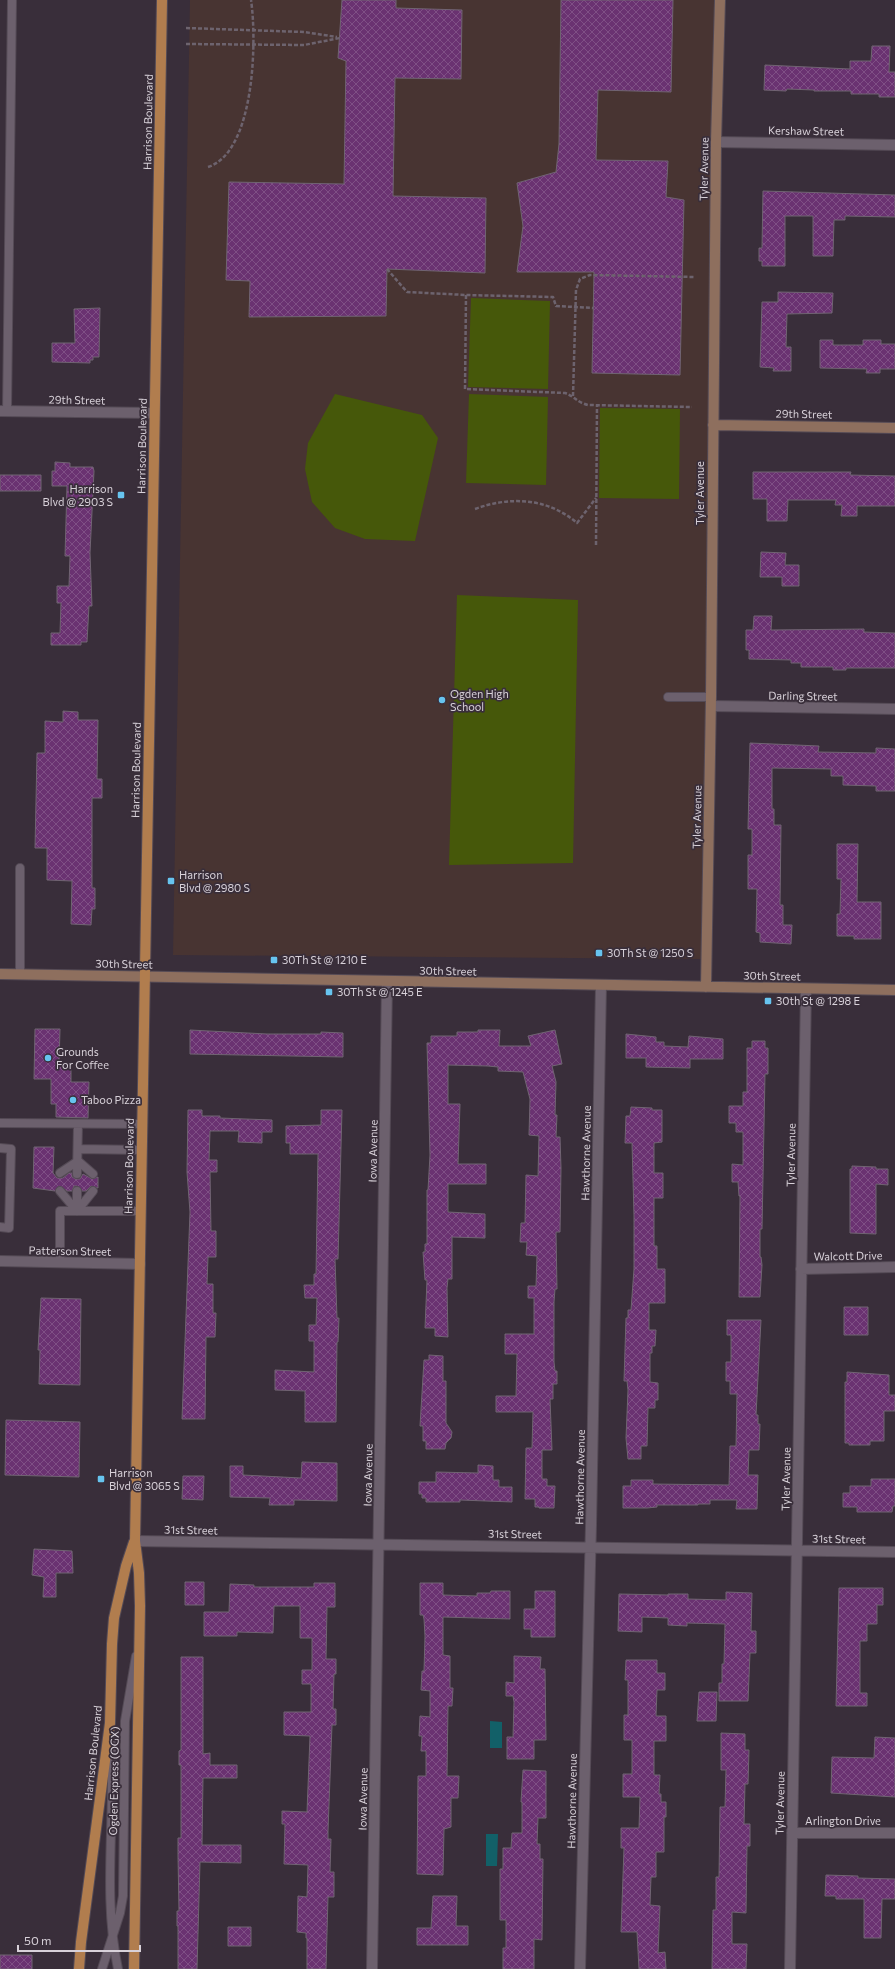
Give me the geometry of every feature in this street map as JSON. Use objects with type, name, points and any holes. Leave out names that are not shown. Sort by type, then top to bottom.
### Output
[{"type":"main road","name":"Harrison Boulevard","points":[[134,1969],[140,1625],[140,1580],[135,1541],[162,0]]},
{"type":"main road","name":"Harrison Boulevard","points":[[79,1969],[81,1942],[110,1723],[114,1618],[126,1566],[135,1541]]},
{"type":"street","name":"Tyler Avenue","points":[[706,987],[711,702],[716,142],[720,0]]},
{"type":"street","name":"Kershaw Street","points":[[716,142],[895,145]]},
{"type":"street","name":"29th Street","points":[[3,411],[154,413]]},
{"type":"street","name":"29th Street","points":[[713,425],[895,428]]},
{"type":"street","name":"Darling Street","points":[[711,702],[895,709]]},
{"type":"street","name":"30th Street","points":[[0,974],[895,990]]},
{"type":"street","name":"Iowa Avenue","points":[[372,1969],[387,982]]},
{"type":"street","name":"Hawthorne Avenue","points":[[580,1969],[601,985]]},
{"type":"street","name":"Tyler Avenue","points":[[790,1969],[806,989]]},
{"type":"street","name":"Patterson Street","points":[[0,1261],[140,1264]]},
{"type":"street","name":"Walcott Drive","points":[[801,1269],[895,1267]]},
{"type":"street","name":"31st Street","points":[[135,1541],[895,1552]]},
{"type":"street","name":"Arlington Drive","points":[[792,1833],[895,1833]]},
{"type":"lane","points":[[3,411],[12,0]]},
{"type":"lane","points":[[668,697],[711,702]]},
{"type":"lane","points":[[20,868],[20,974]]},
{"type":"lane","points":[[0,1123],[142,1124]]},
{"type":"lane","points":[[77,1174],[78,1124]]},
{"type":"lane","points":[[0,1148],[11,1149],[9,1228],[0,1228]]},
{"type":"lane","points":[[78,1149],[141,1150]]},
{"type":"lane","points":[[60,1173],[78,1161]]},
{"type":"lane","points":[[78,1161],[93,1174]]},
{"type":"lane","points":[[60,1191],[77,1211]]},
{"type":"lane","points":[[77,1191],[77,1211]]},
{"type":"lane","points":[[77,1211],[93,1191]]},
{"type":"lane","points":[[60,1263],[60,1211],[140,1211]]},
{"type":"lane","name":"Ogden Express (OGX)","points":[[102,1969],[123,1896],[126,1721],[140,1625]]},
{"type":"lane","name":"Ogden Express (OGX)","points":[[110,1723],[112,1774],[110,1895],[112,1936],[118,1969]]},
{"type":"path","points":[[208,167],[216,164],[229,151],[243,120],[255,45],[255,31],[251,0]]},
{"type":"path","points":[[186,28],[304,32],[340,38],[304,46],[186,44]]},
{"type":"path","points":[[387,269],[407,292],[553,297],[556,306],[593,308]]},
{"type":"path","points":[[573,396],[576,290],[580,279],[590,275],[694,277]]},
{"type":"path","points":[[466,295],[465,389],[565,393],[573,396],[578,402],[597,405],[692,407]]},
{"type":"path","points":[[596,545],[597,405]]},
{"type":"path","points":[[475,509],[512,500],[530,501],[549,506],[570,516],[577,523],[596,498]]},
{"type":"shaded area","name":"Ogden High School","points":[[190,0],[715,0],[702,959],[173,955]]},
{"type":"green space","points":[[471,298],[550,301],[548,389],[468,387]]},
{"type":"green space","points":[[335,394],[422,415],[438,438],[415,541],[365,539],[335,528],[312,502],[305,469],[308,443]]},
{"type":"green space","points":[[469,394],[548,397],[546,485],[466,483]]},
{"type":"green space","points":[[600,408],[680,409],[679,499],[599,498]]},
{"type":"green space","points":[[457,595],[578,600],[573,863],[449,865]]},
{"type":"water","points":[[490,1721],[502,1722],[502,1748],[490,1748]]},
{"type":"water","points":[[486,1834],[498,1834],[497,1866],[486,1866]]},
{"type":"building","points":[[342,0],[396,0],[396,8],[462,10],[461,79],[395,78],[393,196],[486,198],[485,273],[387,269],[386,316],[249,317],[250,281],[226,280],[229,182],[344,184],[346,61],[338,58]]},
{"type":"building","points":[[561,0],[673,0],[671,92],[598,90],[596,160],[668,161],[666,197],[684,200],[680,375],[592,373],[594,272],[517,272],[523,226],[517,183],[556,172],[559,144]]},
{"type":"building","points":[[872,46],[890,46],[889,72],[895,72],[895,97],[879,97],[879,94],[851,94],[851,91],[787,89],[786,91],[764,90],[765,65],[850,69],[850,61],[871,61]]},
{"type":"building","points":[[763,191],[895,195],[895,217],[845,216],[845,220],[834,220],[833,256],[813,256],[813,216],[785,216],[785,266],[762,266],[762,261],[759,261],[759,248],[762,248]]},
{"type":"building","points":[[778,292],[833,293],[832,313],[787,314],[786,347],[791,347],[791,371],[773,371],[774,368],[760,367],[762,302],[778,302]]},
{"type":"building","points":[[100,308],[99,357],[93,357],[93,360],[90,360],[90,363],[52,362],[52,343],[75,343],[74,309]]},
{"type":"building","points":[[820,340],[833,340],[833,345],[863,345],[863,340],[881,340],[881,344],[895,344],[895,369],[880,369],[880,373],[866,373],[867,369],[820,368]]},
{"type":"building","points":[[55,462],[70,463],[70,467],[93,467],[94,471],[90,553],[92,606],[89,606],[87,642],[81,642],[81,645],[51,645],[51,633],[60,633],[61,603],[57,603],[57,586],[69,586],[70,556],[65,556],[67,486],[52,486],[52,471],[55,471]]},
{"type":"building","points":[[753,472],[851,472],[850,475],[895,476],[895,506],[857,506],[857,516],[841,516],[842,505],[835,505],[836,500],[788,500],[787,521],[767,521],[767,499],[753,499]]},
{"type":"building","points":[[0,475],[41,475],[41,491],[0,491]]},
{"type":"building","points":[[761,552],[786,553],[785,565],[799,565],[799,586],[782,586],[782,577],[760,577]]},
{"type":"building","points":[[754,616],[772,616],[771,630],[864,629],[864,632],[895,633],[895,668],[846,668],[846,670],[833,670],[833,667],[801,667],[801,663],[791,663],[791,660],[749,659],[749,650],[746,650],[746,630],[753,630]]},
{"type":"building","points":[[63,711],[78,712],[78,720],[98,720],[97,779],[102,779],[102,798],[92,798],[92,888],[95,888],[95,909],[92,909],[91,925],[71,924],[72,881],[47,880],[47,848],[35,848],[37,753],[45,753],[45,721],[63,722]]},
{"type":"building","points":[[750,743],[819,746],[818,752],[876,753],[876,748],[895,749],[895,791],[876,791],[876,786],[843,785],[843,776],[831,776],[831,769],[772,768],[772,809],[774,809],[774,825],[781,825],[780,905],[783,905],[783,925],[792,925],[791,944],[760,942],[760,933],[756,932],[757,889],[748,889],[748,855],[752,855],[752,829],[748,829]]},
{"type":"building","points":[[837,844],[858,844],[857,902],[881,902],[881,939],[854,939],[854,936],[837,936],[837,914],[840,914],[841,879],[837,879]]},
{"type":"building","points":[[35,1029],[60,1029],[59,1064],[71,1064],[71,1082],[89,1082],[88,1118],[56,1117],[56,1104],[51,1104],[51,1079],[34,1079]]},
{"type":"building","points":[[190,1030],[267,1034],[321,1034],[321,1032],[343,1033],[343,1057],[190,1054]]},
{"type":"building","points":[[478,1030],[500,1030],[499,1046],[531,1046],[528,1036],[555,1030],[562,1064],[552,1066],[556,1082],[556,1137],[560,1137],[561,1168],[560,1232],[556,1232],[557,1289],[555,1289],[554,1302],[554,1362],[555,1371],[557,1371],[557,1384],[553,1384],[553,1399],[550,1399],[552,1450],[542,1450],[542,1479],[547,1479],[547,1486],[555,1486],[554,1508],[535,1507],[535,1499],[525,1499],[526,1448],[532,1448],[533,1412],[496,1412],[496,1396],[516,1396],[517,1354],[505,1354],[505,1334],[534,1334],[534,1298],[528,1298],[528,1286],[536,1286],[537,1256],[526,1255],[527,1242],[520,1242],[521,1223],[525,1223],[526,1175],[538,1176],[539,1136],[529,1135],[530,1099],[523,1072],[498,1071],[498,1067],[488,1066],[448,1065],[448,1104],[460,1104],[458,1164],[486,1164],[486,1184],[448,1184],[448,1212],[485,1214],[485,1238],[452,1237],[452,1279],[448,1279],[447,1288],[448,1337],[435,1336],[435,1328],[425,1328],[427,1280],[425,1280],[423,1252],[425,1252],[425,1244],[427,1244],[427,1190],[430,1155],[427,1043],[431,1043],[431,1036],[457,1036],[457,1032],[478,1032]]},
{"type":"building","points":[[626,1034],[656,1037],[656,1042],[664,1042],[664,1046],[688,1047],[689,1036],[723,1039],[723,1059],[690,1059],[690,1068],[646,1067],[646,1058],[626,1058]]},
{"type":"building","points":[[752,1041],[765,1041],[765,1048],[768,1048],[768,1074],[765,1074],[762,1229],[760,1229],[760,1257],[762,1265],[760,1297],[739,1297],[740,1196],[738,1182],[732,1182],[732,1164],[743,1165],[743,1132],[736,1132],[736,1123],[729,1123],[729,1106],[743,1106],[743,1092],[747,1092],[747,1048],[752,1048]]},
{"type":"building","points":[[631,1107],[662,1110],[662,1142],[654,1143],[654,1173],[663,1173],[663,1198],[654,1198],[654,1246],[657,1246],[657,1269],[665,1269],[665,1303],[649,1303],[649,1330],[656,1330],[655,1346],[652,1346],[652,1353],[650,1353],[650,1382],[658,1383],[658,1400],[655,1400],[655,1408],[648,1408],[647,1446],[641,1446],[641,1459],[628,1459],[626,1438],[628,1390],[627,1381],[624,1381],[626,1318],[628,1318],[628,1310],[631,1310],[634,1269],[632,1143],[625,1143],[626,1116],[630,1116]]},
{"type":"building","points":[[188,1110],[202,1110],[202,1116],[272,1120],[272,1132],[262,1132],[262,1143],[238,1142],[239,1131],[210,1131],[209,1160],[217,1160],[217,1172],[210,1172],[211,1231],[216,1231],[216,1257],[208,1257],[207,1284],[213,1284],[213,1313],[216,1313],[215,1337],[206,1337],[205,1419],[182,1419],[190,1212],[187,1172]]},
{"type":"building","points":[[321,1110],[342,1110],[338,1259],[335,1259],[337,1318],[339,1318],[337,1342],[336,1422],[305,1422],[305,1391],[275,1390],[275,1370],[314,1372],[314,1341],[309,1341],[309,1325],[316,1325],[317,1298],[305,1298],[304,1285],[314,1285],[314,1274],[316,1274],[318,1154],[290,1154],[290,1143],[286,1143],[286,1126],[321,1125]]},
{"type":"building","points":[[34,1147],[54,1147],[53,1173],[57,1178],[63,1178],[69,1173],[72,1173],[72,1177],[76,1179],[80,1179],[83,1174],[92,1179],[98,1177],[98,1188],[91,1186],[86,1191],[82,1191],[77,1186],[74,1186],[72,1191],[67,1191],[59,1186],[55,1191],[33,1188]]},
{"type":"building","points":[[852,1166],[888,1169],[888,1185],[876,1184],[876,1234],[850,1233],[850,1169],[852,1169]]},
{"type":"building","points":[[41,1298],[81,1299],[80,1385],[39,1384],[40,1350],[38,1350]]},
{"type":"building","points":[[844,1307],[868,1307],[868,1335],[844,1335]]},
{"type":"building","points":[[727,1320],[761,1320],[756,1415],[758,1415],[758,1424],[760,1424],[759,1450],[749,1450],[748,1475],[758,1475],[757,1509],[736,1509],[737,1500],[710,1500],[710,1504],[698,1505],[657,1505],[657,1507],[647,1508],[623,1508],[623,1486],[631,1486],[631,1480],[653,1480],[653,1484],[729,1485],[730,1446],[736,1446],[737,1394],[730,1394],[730,1381],[726,1381],[726,1362],[731,1362],[731,1335],[727,1335]]},
{"type":"building","points":[[429,1355],[443,1356],[443,1381],[446,1381],[446,1423],[452,1432],[451,1438],[446,1443],[445,1449],[426,1449],[426,1441],[423,1441],[423,1426],[420,1426],[424,1360],[429,1360]]},
{"type":"building","points":[[847,1372],[889,1375],[889,1395],[895,1395],[895,1411],[884,1411],[884,1441],[870,1441],[870,1445],[849,1445],[849,1443],[845,1443],[845,1382],[847,1382]]},
{"type":"building","points":[[6,1420],[80,1422],[79,1477],[5,1475]]},
{"type":"building","points":[[302,1462],[337,1463],[337,1501],[294,1500],[294,1505],[269,1505],[270,1498],[230,1497],[230,1466],[243,1466],[243,1475],[301,1478]]},
{"type":"building","points":[[478,1465],[493,1466],[493,1480],[499,1480],[499,1487],[512,1487],[512,1502],[460,1500],[460,1502],[426,1502],[426,1498],[422,1498],[422,1494],[419,1494],[419,1482],[436,1482],[436,1472],[478,1473]]},
{"type":"building","points":[[183,1476],[204,1476],[203,1500],[182,1499]]},
{"type":"building","points":[[871,1479],[895,1479],[895,1506],[893,1506],[892,1512],[857,1512],[857,1507],[843,1507],[843,1493],[850,1493],[850,1486],[871,1486]]},
{"type":"building","points":[[34,1549],[72,1551],[73,1573],[56,1573],[56,1597],[43,1597],[44,1577],[32,1575]]},
{"type":"building","points":[[185,1582],[204,1582],[204,1605],[185,1605]]},
{"type":"building","points":[[314,1583],[335,1583],[335,1607],[327,1607],[326,1659],[336,1659],[333,1709],[336,1709],[336,1725],[332,1725],[328,1831],[328,1839],[331,1839],[330,1872],[334,1872],[334,1897],[328,1897],[326,1969],[307,1969],[306,1933],[297,1932],[298,1896],[307,1897],[308,1865],[284,1864],[285,1824],[282,1824],[282,1811],[307,1812],[310,1736],[284,1735],[284,1712],[311,1712],[311,1684],[302,1684],[302,1670],[312,1670],[312,1638],[300,1638],[300,1606],[274,1606],[273,1633],[237,1632],[237,1636],[204,1636],[204,1612],[229,1612],[230,1584],[254,1585],[254,1587],[314,1587]]},
{"type":"building","points":[[420,1583],[443,1583],[443,1595],[477,1596],[477,1593],[510,1591],[510,1619],[443,1617],[443,1655],[450,1656],[450,1688],[453,1688],[452,1706],[448,1706],[447,1776],[459,1776],[458,1798],[451,1798],[451,1827],[444,1829],[443,1875],[417,1874],[418,1776],[426,1776],[426,1751],[421,1751],[422,1736],[419,1736],[420,1716],[430,1717],[430,1691],[421,1690],[422,1671],[424,1671],[425,1636],[424,1619],[423,1615],[420,1615]]},
{"type":"building","points":[[839,1588],[883,1588],[883,1605],[877,1605],[877,1624],[867,1624],[867,1641],[860,1641],[860,1693],[867,1693],[867,1706],[836,1706]]},
{"type":"building","points":[[535,1591],[555,1591],[555,1637],[531,1637],[531,1629],[524,1629],[524,1609],[535,1609]]},
{"type":"building","points":[[726,1592],[752,1593],[751,1631],[756,1631],[756,1653],[750,1653],[748,1701],[719,1701],[719,1683],[722,1683],[722,1664],[724,1664],[725,1624],[687,1623],[687,1626],[668,1625],[668,1618],[642,1617],[642,1632],[618,1631],[619,1594],[688,1594],[688,1599],[726,1600]]},
{"type":"building","points":[[514,1656],[541,1657],[540,1669],[545,1669],[546,1740],[534,1740],[534,1759],[507,1759],[507,1737],[513,1737],[514,1702],[513,1696],[506,1696],[506,1682],[514,1683]]},
{"type":"building","points":[[181,1657],[203,1657],[203,1754],[210,1753],[210,1765],[237,1765],[237,1778],[203,1778],[202,1845],[241,1845],[241,1863],[200,1862],[197,1969],[178,1969],[178,1838],[181,1838],[181,1765],[179,1765],[179,1751],[181,1750]]},
{"type":"building","points":[[626,1660],[657,1660],[657,1673],[665,1673],[665,1690],[657,1690],[656,1716],[666,1716],[666,1741],[654,1741],[654,1775],[660,1775],[659,1794],[661,1794],[661,1802],[666,1802],[666,1817],[664,1817],[664,1852],[656,1852],[656,1877],[651,1877],[650,1905],[660,1906],[658,1953],[665,1952],[666,1969],[639,1969],[637,1932],[621,1932],[624,1848],[621,1848],[621,1828],[639,1828],[640,1797],[623,1797],[623,1774],[632,1774],[632,1740],[624,1740],[624,1715],[628,1715],[628,1680],[625,1680]]},
{"type":"building","points":[[699,1692],[717,1692],[716,1721],[697,1721]]},
{"type":"building","points":[[721,1733],[745,1734],[745,1750],[749,1750],[748,1784],[745,1784],[744,1824],[750,1824],[750,1846],[747,1846],[746,1913],[732,1912],[732,1944],[747,1944],[746,1969],[712,1969],[713,1910],[716,1910],[716,1877],[719,1877],[720,1807],[725,1807],[726,1770],[721,1770]]},
{"type":"building","points":[[875,1737],[895,1738],[895,1797],[831,1793],[832,1757],[874,1758]]},
{"type":"building","points":[[523,1770],[546,1771],[546,1818],[538,1818],[537,1844],[540,1844],[540,1859],[543,1859],[542,1940],[534,1939],[534,1969],[503,1969],[503,1948],[506,1948],[506,1920],[500,1920],[500,1869],[503,1869],[503,1848],[511,1848],[512,1833],[522,1833],[521,1802]]},
{"type":"building","points":[[826,1875],[895,1879],[895,1899],[882,1899],[881,1938],[864,1938],[864,1899],[836,1899],[836,1896],[825,1896]]},
{"type":"building","points":[[433,1896],[457,1896],[456,1926],[468,1926],[468,1945],[417,1945],[417,1928],[431,1928]]},
{"type":"building","points":[[228,1927],[251,1927],[251,1946],[228,1946]]},
{"type":"building","points":[[0,1955],[32,1955],[32,1969],[0,1969]]},
{"type":"place","name":"Harrison Blvd @ 2903 S","points":[[121,495]]},
{"type":"place","name":"Ogden High School","points":[[442,700]]},
{"type":"place","name":"Harrison Blvd @ 2980 S","points":[[171,881]]},
{"type":"place","name":"30Th St @ 1250 S","points":[[599,953]]},
{"type":"place","name":"30Th St @ 1210 E","points":[[274,960]]},
{"type":"place","name":"30Th St @ 1245 E","points":[[329,992]]},
{"type":"place","name":"30th St @ 1298 E","points":[[768,1001]]},
{"type":"place","name":"Grounds For Coffee","points":[[48,1058]]},
{"type":"place","name":"Taboo Pizza","points":[[73,1100]]},
{"type":"place","name":"Harrison Blvd @ 3065 S","points":[[101,1479]]}]
